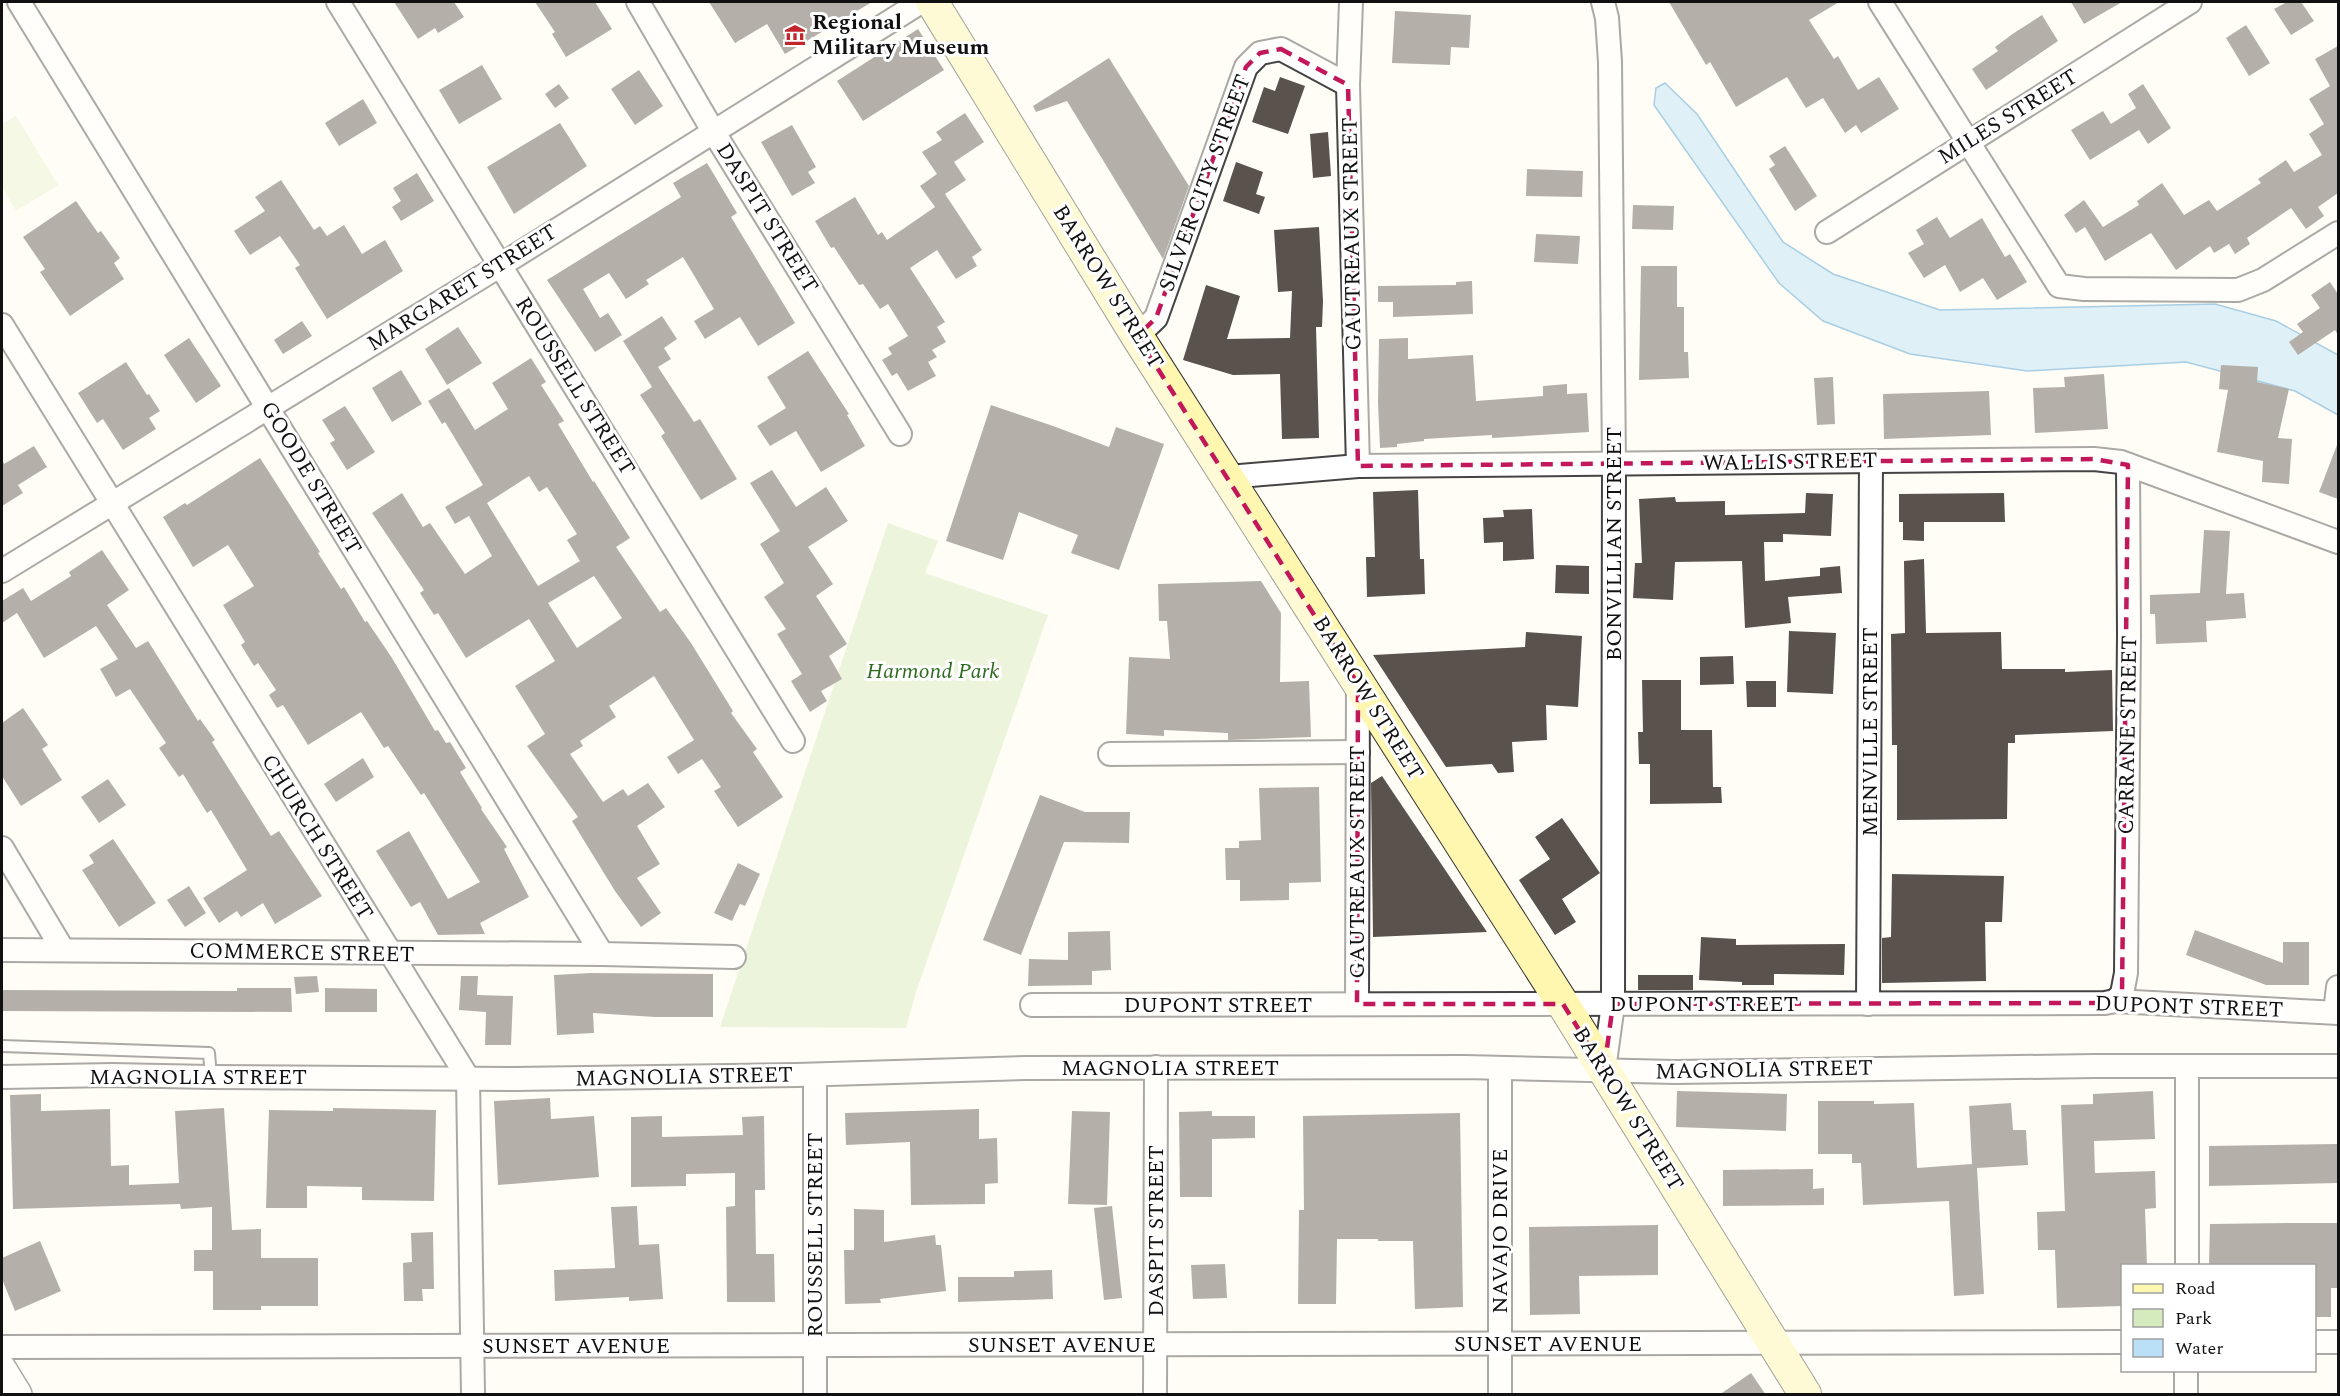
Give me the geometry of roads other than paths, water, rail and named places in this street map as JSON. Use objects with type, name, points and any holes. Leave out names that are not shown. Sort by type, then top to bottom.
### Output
[{"type":"main road","name":"BARROW STREET","points":[[932,2],[1137,336],[1563,1004],[1805,1395]]},
{"type":"street","name":"GOODE STREET","points":[[19,2],[602,954]]},
{"type":"street","name":"ROUSSELL STREET","points":[[338,2],[793,741]]},
{"type":"street","name":"DASPIT STREET","points":[[638,2],[713,131],[900,434]]},
{"type":"street","name":"MARGARET STREET","points":[[2,571],[501,265],[921,2]]},
{"type":"street","name":"GAUTREAUX STREET","points":[[1351,2],[1348,85],[1358,466]]},
{"type":"street","points":[[1880,2],[2059,286],[2084,290],[2238,290],[2263,280],[2338,233]]},
{"type":"street","name":"MILES STREET","points":[[1827,232],[2190,2]]},
{"type":"street","name":"BONVILLIAN STREET","points":[[1604,1070],[1613,1004],[1614,464],[1610,62],[1605,10]]},
{"type":"street","name":"SILVER CITY STREET","points":[[1137,336],[1156,318],[1246,67],[1260,53],[1281,49],[1348,85]]},
{"type":"street","name":"CHURCH STREET","points":[[2,325],[468,1078],[472,1395]]},
{"type":"street","name":"WALLIS STREET","points":[[1228,477],[1358,466],[2094,459],[2128,465],[2338,542]]},
{"type":"street","name":"MENVILLE STREET","points":[[1868,1004],[1871,461]]},
{"type":"street","name":"CARRANE STREET","points":[[2115,1001],[2122,994],[2126,973],[2128,465]]},
{"type":"street","name":"GAUTREAUX STREET","points":[[1357,1004],[1358,684]]},
{"type":"street","points":[[1110,754],[1358,752]]},
{"type":"street","points":[[2,848],[63,950]]},
{"type":"street","name":"COMMERCE STREET","points":[[2,950],[734,957]]},
{"type":"street","points":[[2337,1013],[2338,987]]},
{"type":"street","name":"DUPONT STREET","points":[[1032,1005],[2094,1004],[2115,1001],[2337,1013]]},
{"type":"street","points":[[2187,1066],[2187,1264]]},
{"type":"street","name":"MAGNOLIA STREET","points":[[2,1077],[112,1075],[468,1078],[815,1075],[1026,1068],[1156,1067],[1500,1068],[1675,1072],[2338,1066]]},
{"type":"street","name":"DASPIT STREET","points":[[1155,1395],[1156,1067]]},
{"type":"street","name":"NAVAJO DRIVE","points":[[1500,1068],[1500,1395]]},
{"type":"street","name":"ROUSSELL STREET","points":[[815,1075],[815,1395]]},
{"type":"street","name":"SUNSET AVENUE","points":[[2,1347],[2121,1342]]},
{"type":"street","points":[[2316,1342],[2338,1342]]},
{"type":"street","points":[[2,1368],[18,1395]]},
{"type":"street","points":[[2186,1372],[2186,1395]]},
{"type":"lane","points":[[2,1046],[209,1053],[211,1077]]},
{"type":"water","points":[[1665,83],[1697,114],[1783,242],[1833,274],[1940,310],[2215,304],[2276,321],[2338,355],[2338,415],[2295,391],[2186,362],[2027,371],[1910,354],[1823,321],[1779,283],[1654,105],[1656,88]]},
{"type":"place","name":"Regional Military Museum","points":[[795,35]]},
{"type":"park label","name":"Harmond Park","points":[[933,671]]}]
